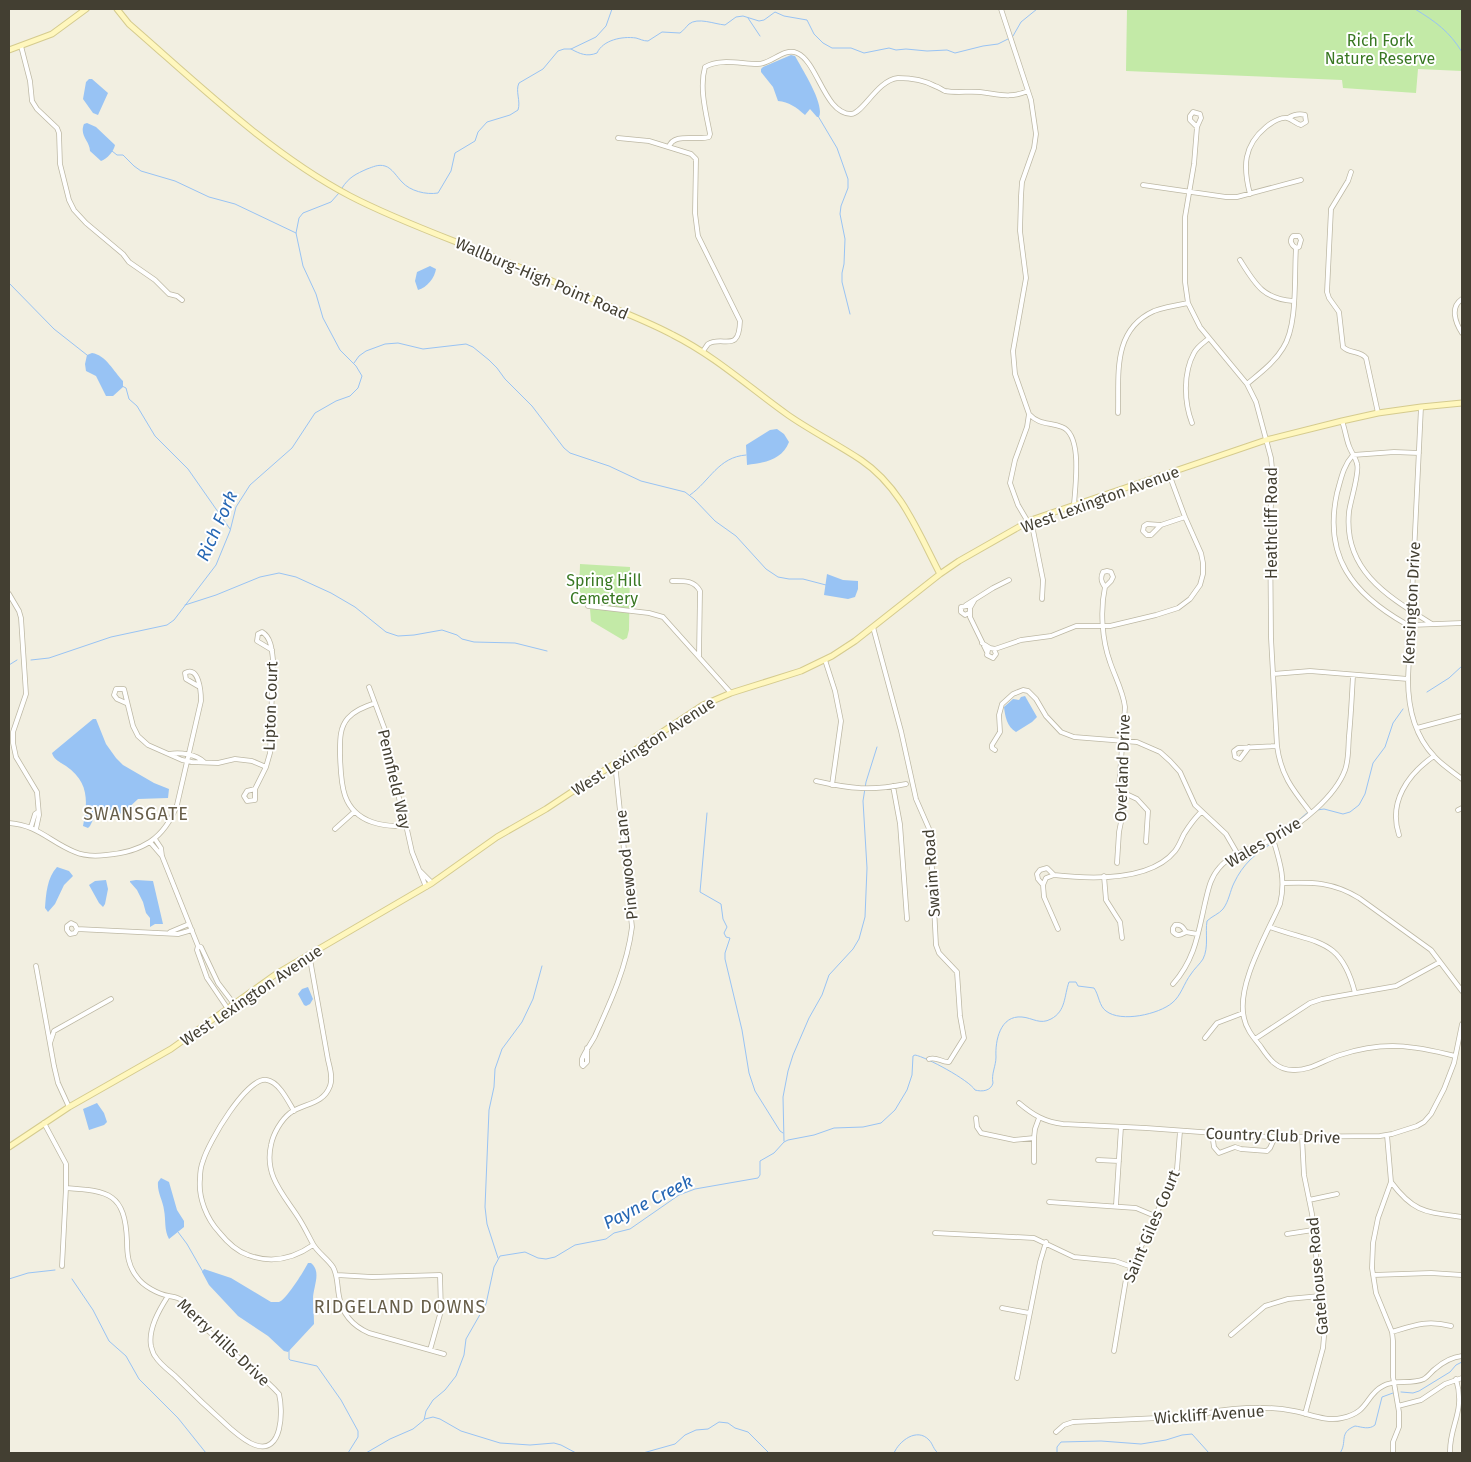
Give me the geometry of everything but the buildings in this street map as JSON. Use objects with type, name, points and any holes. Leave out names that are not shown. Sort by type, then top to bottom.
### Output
[{"type":"street","points":[[9,50],[52,34],[86,9]]},
{"type":"street","name":"Wallburg-High Point Road","points":[[117,9],[129,24],[239,119],[276,149],[318,178],[407,223],[526,270],[673,334],[703,351],[797,421],[863,461],[880,476],[904,504],[940,574]]},
{"type":"street","points":[[1001,9],[1033,108],[1036,134],[1034,148],[1021,189],[1020,231],[1026,278],[1013,352],[1015,374],[1029,414],[1041,423]]},
{"type":"street","points":[[21,46],[30,81],[32,101],[37,109],[57,128],[59,133],[60,164],[69,200],[74,210],[123,254],[129,262],[155,280],[169,294],[177,296],[182,300]]},
{"type":"street","points":[[669,147],[670,143],[674,140],[704,139],[709,137],[703,89],[705,67],[710,64],[720,63],[764,64],[790,51],[798,53],[808,63],[835,105],[842,111],[850,114],[856,113],[877,90],[896,78],[925,82],[944,91],[979,92],[1003,96],[1017,96],[1028,91]]},
{"type":"street","points":[[1250,194],[1245,169],[1246,156],[1258,134],[1276,120],[1288,118]]},
{"type":"street","name":"Heathcliff Road","points":[[1197,127],[1185,233],[1185,282],[1188,302],[1208,339],[1247,384],[1256,402],[1271,458],[1273,479],[1270,518],[1273,674],[1277,746],[1280,763],[1286,779],[1311,813]]},
{"type":"street","points":[[618,138],[669,147],[691,154],[696,159],[695,213],[698,236],[740,321],[740,332],[736,339],[728,342],[708,344],[703,351]]},
{"type":"street","points":[[1351,172],[1348,181],[1331,209],[1327,292],[1339,312],[1342,345],[1347,350],[1362,354],[1366,358],[1378,413]]},
{"type":"street","points":[[1143,184],[1226,197],[1237,197],[1301,180]]},
{"type":"street","points":[[1247,384],[1273,361],[1283,350],[1288,339],[1292,324],[1296,248]]},
{"type":"street","points":[[1240,260],[1258,288],[1273,297],[1293,302]]},
{"type":"street","points":[[1462,298],[1454,310],[1454,316],[1462,333]]},
{"type":"street","points":[[1118,413],[1120,356],[1126,336],[1134,325],[1155,311],[1188,302]]},
{"type":"street","points":[[1192,423],[1187,407],[1188,369],[1194,352],[1208,339]]},
{"type":"street","name":"West Lexington Avenue","points":[[9,1147],[68,1107],[171,1049],[276,974],[308,954],[426,887],[497,838],[703,705],[731,693],[793,674],[825,660],[847,646],[959,561],[1030,520],[1266,440],[1378,413],[1462,403]]},
{"type":"street","name":"Kensington Drive","points":[[1421,407],[1408,679],[1409,706],[1423,741],[1434,756],[1462,779]]},
{"type":"street","points":[[1029,414],[1027,427],[1010,483],[1018,505],[1030,520],[1043,580],[1042,600]]},
{"type":"street","points":[[1342,421],[1352,455],[1358,465],[1348,525],[1351,543],[1357,560],[1369,578],[1394,600],[1432,624]]},
{"type":"street","points":[[1027,427],[1041,423],[1061,426],[1065,428],[1073,439],[1076,456],[1074,505]]},
{"type":"street","points":[[1419,453],[1394,452],[1352,455],[1345,463],[1334,514],[1334,533],[1340,557],[1352,581],[1361,592],[1392,616],[1411,625],[1462,623]]},
{"type":"street","points":[[1009,580],[974,601],[968,610],[982,643],[992,650],[1021,640],[1051,636],[1076,626],[1103,626],[1174,610],[1185,604],[1200,586],[1203,563],[1201,553],[1169,474]]},
{"type":"street","points":[[1161,525],[1185,517]]},
{"type":"street","points":[[672,581],[690,582],[697,585],[700,591],[699,656]]},
{"type":"street","name":"Overland Drive","points":[[1105,587],[1103,626],[1108,659],[1124,696],[1125,707],[1120,791],[1123,812],[1119,832],[1117,863]]},
{"type":"street","points":[[9,594],[21,618],[26,694],[11,736],[11,743],[16,757],[37,792],[38,812],[40,815],[36,829]]},
{"type":"street","points":[[588,606],[649,612],[663,618],[731,693]]},
{"type":"street","name":"Swaim Road","points":[[873,626],[916,799],[930,831],[937,950],[955,968],[958,977],[960,1016],[964,1038],[950,1062],[936,1057],[929,1059]]},
{"type":"street","name":"Lipton Court","points":[[255,789],[266,767],[270,753],[273,660],[272,650],[267,635],[262,632],[258,634],[257,641],[272,650]]},
{"type":"street","points":[[825,660],[835,690],[841,721],[832,785]]},
{"type":"street","points":[[1273,674],[1310,672],[1408,679]]},
{"type":"street","name":"Wales Drive","points":[[1173,984],[1189,963],[1211,880],[1218,869],[1226,860],[1237,853],[1273,839],[1295,826],[1311,813],[1342,778],[1346,769],[1353,675]]},
{"type":"street","points":[[9,823],[36,829],[62,846],[78,853],[99,856],[121,854],[140,848],[155,839],[172,820],[177,805],[201,701],[198,686]]},
{"type":"street","name":"Pennfield Way","points":[[369,687],[385,730],[393,776],[412,852],[426,887]]},
{"type":"street","points":[[996,750],[992,745],[1000,732],[999,715],[1002,704],[1009,697],[1023,690],[1028,691],[1046,716],[1061,732],[1074,737],[1122,740],[1144,744],[1160,752],[1180,772],[1190,798],[1201,812],[1226,834],[1237,853]]},
{"type":"street","points":[[126,702],[132,726],[138,736],[148,745],[187,761],[218,763],[235,759],[252,761],[266,767]]},
{"type":"street","points":[[374,703],[358,709],[348,718],[341,732],[341,783],[345,796],[354,812],[364,819],[384,826],[398,827],[406,825]]},
{"type":"street","points":[[1417,728],[1462,716]]},
{"type":"street","points":[[1250,748],[1277,746]]},
{"type":"street","points":[[169,754],[188,755],[201,759],[204,762]]},
{"type":"street","points":[[1399,834],[1395,824],[1402,791],[1415,771],[1434,756]]},
{"type":"street","name":"Pinewood Lane","points":[[587,1048],[611,1001],[622,972],[630,944],[632,927],[615,763]]},
{"type":"street","points":[[816,781],[864,789],[906,784]]},
{"type":"street","points":[[893,786],[900,824],[907,919]]},
{"type":"street","points":[[1120,791],[1137,799],[1148,811],[1146,842]]},
{"type":"street","points":[[31,827],[35,814],[38,812]]},
{"type":"street","points":[[335,829],[354,812]]},
{"type":"street","points":[[1058,929],[1044,897],[1043,885],[1047,877],[1054,875],[1104,876],[1138,873],[1162,862],[1175,851],[1188,827],[1201,812]]},
{"type":"street","points":[[155,839],[161,848],[162,856],[190,924],[207,978],[228,1009]]},
{"type":"street","points":[[1273,839],[1284,883],[1280,904],[1247,978],[1243,996],[1244,1019],[1255,1039],[1272,1062],[1282,1068],[1292,1070],[1308,1068],[1350,1052],[1385,1046],[1420,1047],[1455,1056]]},
{"type":"street","points":[[150,842],[162,856]]},
{"type":"street","points":[[1043,885],[1037,877],[1040,870],[1047,868],[1054,875]]},
{"type":"street","name":"Pennfield Way","points":[[420,871],[432,883]]},
{"type":"street","points":[[1104,876],[1106,900],[1120,922],[1122,938]]},
{"type":"street","points":[[1284,883],[1328,884],[1348,891],[1430,950],[1462,992]]},
{"type":"street","points":[[166,933],[190,924]]},
{"type":"street","points":[[1270,927],[1316,941],[1332,950],[1341,958],[1347,969],[1355,993]]},
{"type":"street","points":[[77,929],[178,934],[192,930]]},
{"type":"street","points":[[1186,932],[1198,934]]},
{"type":"street","points":[[198,946],[201,947],[218,983],[234,1004]]},
{"type":"street","points":[[308,954],[331,1077],[330,1086],[325,1095],[316,1102],[289,1114],[277,1130],[271,1144],[269,1158],[270,1173],[308,1233],[313,1245],[328,1260],[337,1275],[339,1298],[342,1307],[355,1325],[369,1333],[444,1354]]},
{"type":"street","points":[[1255,1039],[1310,1003],[1322,999],[1382,990],[1396,986],[1440,962]]},
{"type":"street","points":[[36,966],[58,1083],[68,1107]]},
{"type":"street","points":[[50,1043],[54,1031],[111,999]]},
{"type":"street","points":[[1205,1038],[1217,1023],[1243,1013]]},
{"type":"street","name":"Country Club Drive","points":[[1019,1103],[1039,1118],[1063,1124],[1275,1137],[1387,1135],[1417,1126],[1429,1117],[1444,1090],[1455,1056],[1462,1024]]},
{"type":"street","points":[[294,1111],[275,1083],[266,1080],[258,1081],[240,1098],[217,1129],[203,1160],[200,1182],[201,1198],[215,1229],[226,1242],[240,1252],[258,1259],[274,1260],[294,1256],[313,1245]]},
{"type":"street","points":[[976,1118],[977,1127],[981,1133],[1014,1140],[1034,1138]]},
{"type":"street","points":[[1034,1162],[1035,1129],[1039,1118]]},
{"type":"street","points":[[44,1123],[66,1164],[62,1266]]},
{"type":"street","points":[[1116,1206],[1121,1127]]},
{"type":"street","name":"Saint Giles Court","points":[[1114,1350],[1126,1279],[1177,1169],[1180,1131]]},
{"type":"street","points":[[1212,1134],[1214,1147],[1222,1153],[1235,1147],[1241,1150],[1267,1150],[1270,1148],[1275,1137]]},
{"type":"street","points":[[1387,1135],[1391,1182],[1375,1231],[1373,1275],[1379,1304],[1392,1332],[1394,1382],[1399,1427],[1393,1442],[1393,1453]]},
{"type":"street","name":"Gatehouse Road","points":[[1302,1137],[1304,1175],[1313,1230],[1324,1336],[1323,1348],[1305,1414]]},
{"type":"street","points":[[1098,1160],[1119,1161]]},
{"type":"street","points":[[1391,1182],[1400,1195],[1415,1208],[1433,1213],[1462,1217]]},
{"type":"street","name":"Merry Hills Drive","points":[[66,1188],[103,1192],[115,1200],[122,1211],[126,1225],[127,1255],[130,1266],[145,1286],[168,1296],[175,1296],[182,1301],[197,1320],[279,1394],[281,1419],[279,1430],[273,1441],[258,1446],[239,1436],[204,1405],[156,1357],[151,1346],[150,1334],[160,1309],[168,1296]]},
{"type":"street","points":[[1309,1200],[1337,1194]]},
{"type":"street","points":[[1049,1202],[1136,1208],[1155,1216]]},
{"type":"street","points":[[1287,1234],[1313,1230]]},
{"type":"street","points":[[935,1233],[1034,1238],[1046,1242],[1066,1255],[1115,1261],[1132,1267]]},
{"type":"street","points":[[1016,1378],[1046,1242]]},
{"type":"street","points":[[1373,1275],[1431,1273],[1462,1275]]},
{"type":"street","points":[[337,1275],[372,1277],[440,1275],[441,1311],[430,1350]]},
{"type":"street","points":[[1231,1335],[1258,1310],[1273,1302],[1320,1296]]},
{"type":"street","points":[[1002,1308],[1030,1313]]},
{"type":"street","points":[[1392,1332],[1417,1324],[1436,1322],[1452,1326]]},
{"type":"street","name":"Wickliff Avenue","points":[[1056,1432],[1064,1425],[1073,1422],[1200,1416],[1223,1409],[1282,1409],[1330,1419],[1350,1416],[1366,1406],[1379,1388],[1394,1382],[1422,1380],[1445,1361],[1462,1356]]},
{"type":"street","points":[[1398,1406],[1422,1400],[1445,1384],[1462,1378]]},
{"type":"street","points":[[1450,1453],[1452,1436],[1460,1406],[1456,1380]]},
{"type":"green space","name":"Rich Fork Nature Reserve","points":[[1127,9],[1462,9],[1462,71],[1418,69],[1416,93],[1343,88],[1342,80],[1126,71]]},
{"type":"green space","name":"Spring Hill Cemetery","points":[[580,564],[630,567],[629,630],[627,638],[623,640],[591,621],[590,609],[580,594]]},
{"type":"water","points":[[791,55],[795,56],[812,86],[819,104],[819,117],[810,109],[805,115],[792,105],[778,101],[773,87],[761,72],[763,67]]},
{"type":"water","points":[[92,79],[108,93],[98,115],[93,113],[83,99],[86,82]]},
{"type":"water","points":[[87,123],[96,127],[115,145],[110,154],[101,161],[90,151],[84,135],[84,124]]},
{"type":"water","points":[[430,266],[436,269],[434,275],[427,285],[418,290],[415,281],[417,272]]},
{"type":"water","points":[[92,353],[106,360],[123,381],[123,387],[113,396],[106,396],[96,376],[86,371],[87,355]]},
{"type":"water","points":[[777,429],[784,434],[789,442],[782,453],[766,462],[747,465],[746,445],[770,430]]},
{"type":"water","points":[[827,574],[843,580],[858,581],[855,597],[848,599],[824,595]]},
{"type":"water","points":[[1025,696],[1037,717],[1016,732],[1006,718],[1004,707],[1013,699],[1019,700]]},
{"type":"water","points":[[93,719],[96,719],[106,744],[123,765],[154,783],[169,789],[168,798],[138,799],[122,814],[105,808],[99,810],[88,828],[83,826],[86,800],[83,785],[74,772],[56,759],[52,753]]},
{"type":"water","points":[[57,867],[69,871],[73,876],[64,885],[55,904],[48,912],[45,908],[48,886],[51,876]]},
{"type":"water","points":[[106,880],[108,889],[103,907],[89,885],[95,881]]},
{"type":"water","points":[[136,880],[153,881],[163,924],[155,924],[150,927],[150,918],[146,913],[143,902],[137,890],[130,882]]},
{"type":"water","points":[[308,987],[313,999],[306,1006],[298,994],[302,989]]},
{"type":"water","points":[[97,1103],[104,1113],[107,1122],[104,1125],[89,1130],[83,1109]]},
{"type":"water","points":[[161,1178],[169,1182],[177,1210],[184,1221],[184,1227],[169,1239],[158,1189],[158,1182]]},
{"type":"water","points":[[308,1263],[311,1263],[316,1271],[313,1299],[314,1324],[288,1352],[284,1351],[268,1336],[238,1316],[209,1285],[202,1272],[204,1269],[231,1278],[271,1302],[279,1302],[290,1291]]},
{"type":"waterway","name":"Rich Fork","points":[[342,188],[356,174],[380,165],[390,169],[405,185],[414,190],[423,193],[438,193],[451,171],[455,153],[475,141],[478,132],[487,122],[510,115],[518,110],[519,83],[543,69],[558,51],[571,49],[596,37],[606,26],[612,9]]},
{"type":"waterway","points":[[1013,36],[1021,22],[1037,9]]},
{"type":"waterway","points":[[1415,9],[1442,28],[1462,52]]},
{"type":"waterway","points":[[571,49],[590,55],[597,53],[608,42],[619,38],[636,38],[648,41],[662,32],[680,33],[689,24],[697,21],[725,25],[736,17],[743,16],[759,21],[764,20],[775,12],[784,16],[807,20],[814,34],[823,43],[832,48],[851,48],[864,53],[889,48],[896,50],[947,50],[955,53],[998,44],[1008,39]]},
{"type":"waterway","points":[[748,18],[760,36]]},
{"type":"waterway","points":[[818,116],[837,148],[848,179],[848,188],[840,214],[845,239],[842,282],[850,314]]},
{"type":"waterway","points":[[112,151],[117,155],[123,155],[141,171],[175,181],[209,197],[235,204],[296,233]]},
{"type":"waterway","name":"Rich Fork","points":[[31,660],[49,658],[111,637],[167,625],[174,620],[216,565],[230,531],[236,507],[250,485],[292,448],[315,413],[336,401],[350,396],[358,388],[362,376],[356,366],[340,350],[323,318],[316,294],[303,266],[296,233],[299,218],[303,213],[331,202],[339,193]]},
{"type":"waterway","points":[[9,283],[54,329],[87,355]]},
{"type":"waterway","points":[[354,363],[366,351],[385,344],[398,343],[423,349],[466,344],[473,347],[489,360],[532,406],[564,448],[570,453],[609,466],[641,481],[685,492],[715,521],[736,536],[766,569],[778,577],[803,579],[826,585]]},
{"type":"waterway","points":[[122,386],[126,388],[129,399],[137,406],[155,436],[188,469],[230,529]]},
{"type":"waterway","points":[[690,495],[721,465],[728,460],[746,455]]},
{"type":"waterway","points":[[185,605],[260,577],[279,573],[296,577],[331,593],[355,607],[386,632],[398,636],[442,630],[474,642],[515,643],[547,651]]},
{"type":"waterway","name":"Rich Fork","points":[[9,665],[17,660]]},
{"type":"waterway","name":"Payne Creek","points":[[1427,692],[1449,678],[1462,666]]},
{"type":"waterway","name":"Payne Creek","points":[[1317,810],[1324,809],[1343,814],[1350,812],[1359,805],[1365,794],[1373,763],[1385,747],[1393,723],[1403,709]]},
{"type":"waterway","points":[[784,1141],[783,1097],[793,1055],[809,1018],[822,995],[829,975],[853,949],[859,939],[865,917],[867,868],[863,801],[866,782],[877,747]]},
{"type":"waterway","name":"Payne Creek","points":[[1292,826],[1308,812]]},
{"type":"waterway","points":[[707,813],[700,892],[721,904],[723,919],[727,927],[724,933],[726,937],[730,938],[725,959],[742,1030],[749,1073],[755,1091],[783,1133]]},
{"type":"waterway","name":"Payne Creek","points":[[366,1453],[390,1439],[413,1429],[424,1420],[426,1411],[433,1400],[445,1390],[456,1376],[464,1355],[466,1339],[486,1304],[494,1267],[500,1256],[525,1252],[538,1258],[555,1257],[575,1245],[606,1239],[614,1233],[630,1229],[679,1195],[695,1189],[758,1178],[760,1175],[760,1161],[774,1153],[788,1140],[814,1135],[834,1128],[863,1127],[881,1123],[895,1110],[907,1090],[912,1075],[913,1056],[915,1055],[947,1070],[965,1081],[975,1090],[983,1091],[988,1089],[993,1083],[1000,1030],[1009,1020],[1015,1017],[1047,1021],[1056,1016],[1064,1003],[1069,982],[1076,982],[1078,986],[1094,988],[1104,1009],[1113,1015],[1140,1016],[1166,1007],[1178,997],[1192,972],[1203,959],[1206,950],[1207,921],[1223,909],[1234,883],[1245,865],[1272,843]]},
{"type":"waterway","points":[[498,1258],[487,1224],[485,1207],[489,1110],[494,1087],[495,1069],[502,1049],[522,1022],[533,999],[542,966]]},
{"type":"waterway","points":[[178,1232],[203,1272]]},
{"type":"waterway","points":[[9,1279],[28,1273],[55,1270]]},
{"type":"waterway","points":[[72,1279],[93,1310],[109,1341],[126,1356],[139,1379],[178,1418],[206,1453]]},
{"type":"waterway","points":[[289,1350],[290,1360],[317,1366],[341,1400],[358,1431],[358,1437],[348,1453]]},
{"type":"waterway","points":[[1401,1392],[1413,1393],[1419,1391],[1450,1372],[1456,1365],[1462,1362]]},
{"type":"waterway","points":[[1340,1453],[1347,1432],[1355,1426],[1373,1427],[1382,1397],[1393,1393]]},
{"type":"waterway","points":[[425,1419],[433,1417],[440,1419],[461,1431],[500,1443],[530,1445],[554,1443],[576,1453]]},
{"type":"waterway","points":[[643,1453],[675,1444],[685,1435],[696,1430],[708,1429],[719,1422],[728,1423],[735,1428],[748,1432],[769,1453]]},
{"type":"waterway","points":[[1057,1453],[1057,1447],[1061,1442],[1101,1441],[1141,1444],[1192,1434],[1209,1453]]},
{"type":"waterway","points":[[894,1453],[904,1440],[914,1435],[924,1436],[938,1453]]},
{"type":"district","name":"SWANSGATE","points":[[136,814]]},
{"type":"district","name":"RIDGELAND DOWNS","points":[[400,1307]]}]
